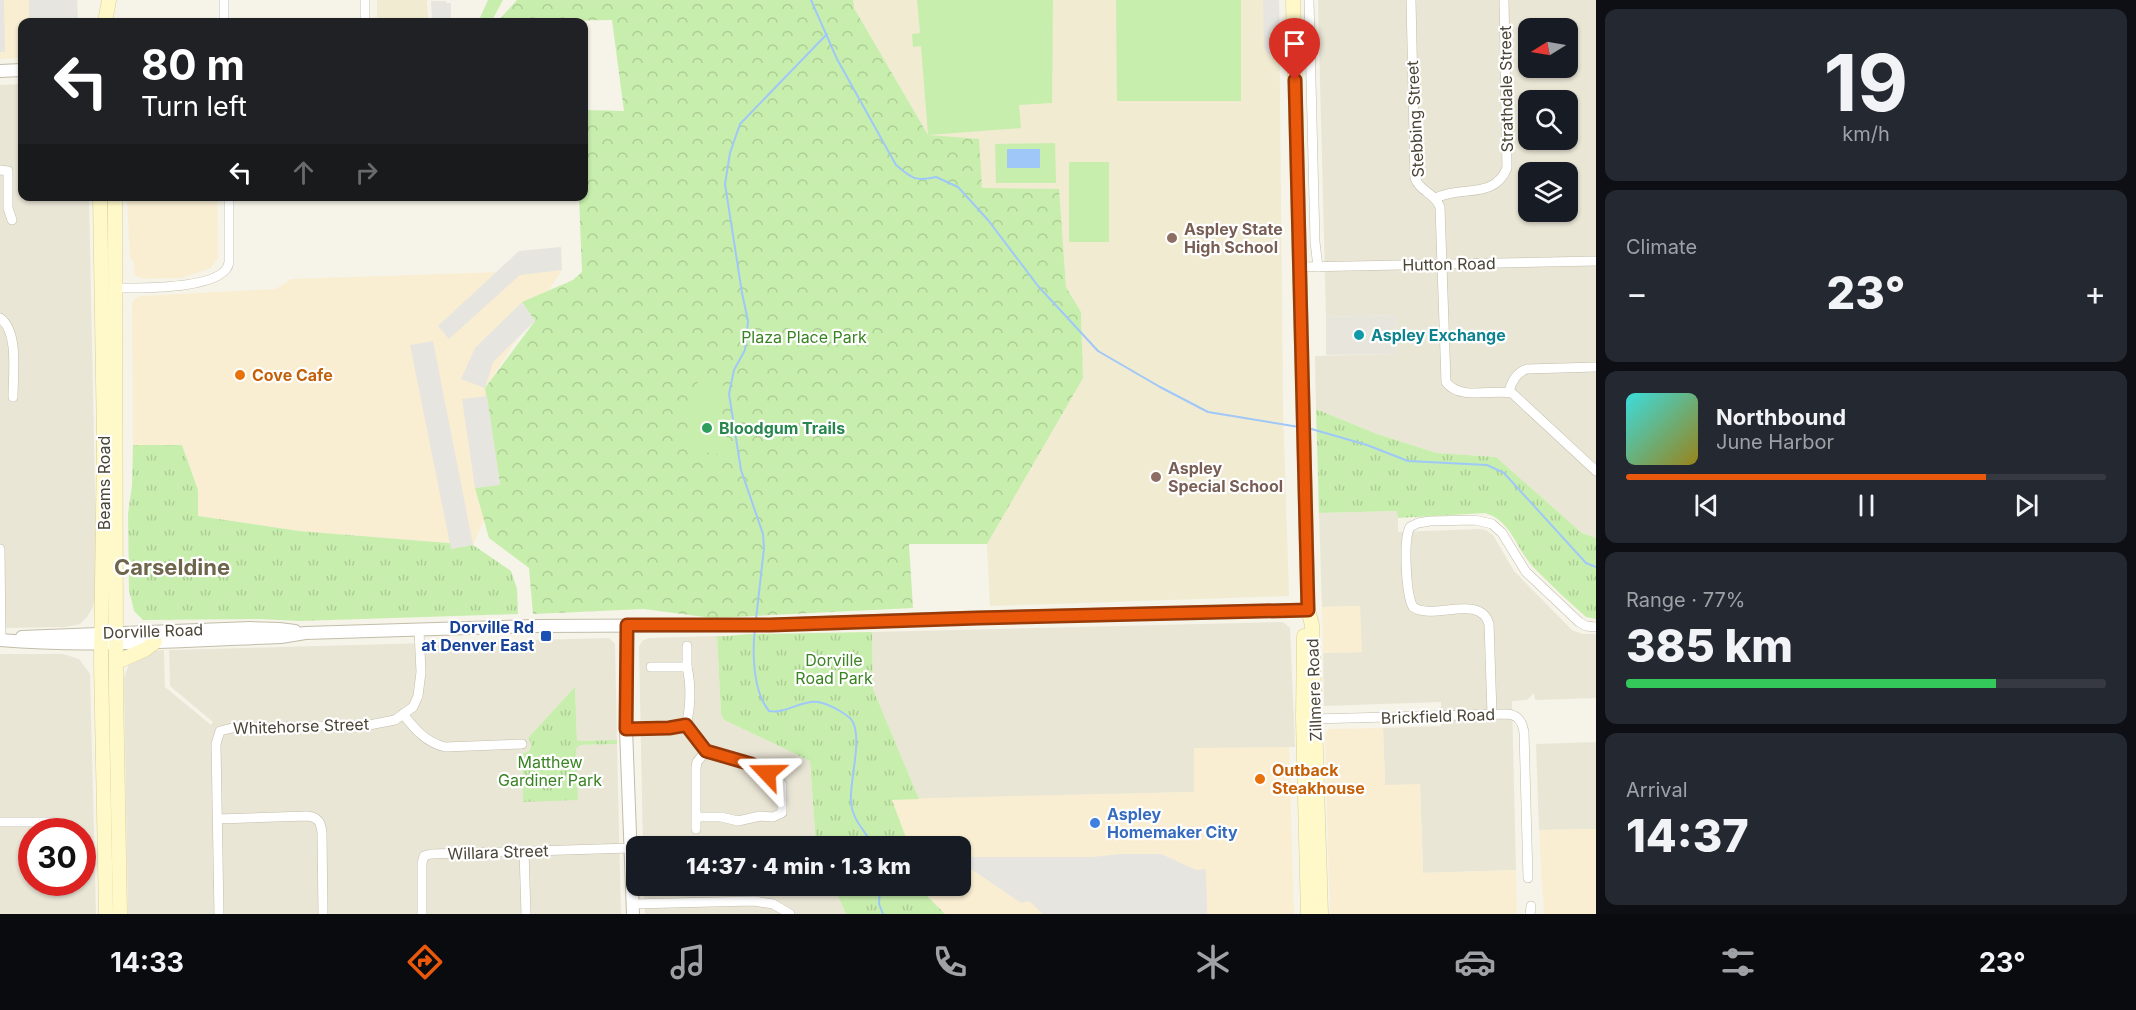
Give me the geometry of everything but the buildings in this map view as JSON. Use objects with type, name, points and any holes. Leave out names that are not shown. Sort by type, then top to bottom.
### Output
[{"type":"main road","points":[[106,18],[111,0]]},
{"type":"main road","points":[[111,0],[113,18]]},
{"type":"main road","name":"Zillmere Road","points":[[1293,0],[1308,610],[1304,626],[1321,914]]},
{"type":"main road","name":"Beams Road","points":[[100,201],[104,438],[101,638],[106,914]]},
{"type":"main road","name":"Beams Road","points":[[115,201],[120,914]]},
{"type":"main road","points":[[117,662],[146,649],[155,642]]},
{"type":"main road","name":"Zillmere Road","points":[[1308,914],[1309,719]]},
{"type":"street","points":[[224,0],[224,18]]},
{"type":"street","points":[[365,0],[365,18]]},
{"type":"street","points":[[1309,0],[1315,242],[1318,267]]},
{"type":"street","name":"Stebbing Street","points":[[1411,0],[1416,178],[1418,186],[1436,198],[1440,211],[1446,382],[1451,388],[1460,392],[1509,392]]},
{"type":"street","name":"Strathdale Street","points":[[1436,198],[1450,192],[1492,187],[1502,178],[1507,168],[1504,0]]},
{"type":"street","points":[[0,71],[18,70]]},
{"type":"street","points":[[0,170],[8,171],[8,208],[12,220]]},
{"type":"street","points":[[116,288],[177,286],[224,273],[229,266],[229,201]]},
{"type":"street","name":"Hutton Road","points":[[1301,267],[1596,261]]},
{"type":"street","points":[[0,318],[7,323],[12,340],[13,397]]},
{"type":"street","points":[[1596,367],[1523,370],[1513,380],[1509,392],[1520,399],[1596,471]]},
{"type":"street","points":[[1492,714],[1488,621],[1483,613],[1477,610],[1423,611],[1413,607],[1408,597],[1407,537],[1408,529],[1412,525],[1421,522],[1475,520],[1492,524],[1502,533],[1531,577],[1579,622],[1586,626],[1596,627]]},
{"type":"street","points":[[0,549],[1,640]]},
{"type":"street","name":"Dorville Road","points":[[117,638],[155,642],[281,637],[305,633],[536,626],[737,626],[1308,610]]},
{"type":"street","points":[[627,625],[626,729],[630,836]]},
{"type":"street","name":"Dorville Road","points":[[1,640],[28,636],[117,638],[267,628],[305,633]]},
{"type":"street","points":[[419,631],[422,672],[418,696],[413,707],[403,714],[424,738],[433,744],[445,747],[522,744]]},
{"type":"street","points":[[686,725],[689,715],[687,646]]},
{"type":"street","points":[[651,667],[687,667]]},
{"type":"street","name":"Whitehorse Street","points":[[219,914],[216,744],[220,731],[232,728],[369,725],[395,720],[403,714]]},
{"type":"street","name":"Brickfield Road","points":[[1309,719],[1492,714],[1511,714],[1519,719],[1523,726],[1528,878]]},
{"type":"street","points":[[626,729],[669,728],[686,725]]},
{"type":"street","points":[[686,725],[706,751],[751,764],[779,780],[782,784],[782,813],[788,823]]},
{"type":"street","points":[[696,829],[696,768],[697,762],[706,751]]},
{"type":"street","points":[[697,817],[722,817],[738,821],[760,816],[773,817],[782,813]]},
{"type":"street","points":[[218,819],[307,816],[317,819],[321,824],[322,833],[323,914]]},
{"type":"street","points":[[0,822],[18,822]]},
{"type":"street","name":"Willara Street","points":[[422,914],[424,856],[626,848]]},
{"type":"street","points":[[524,851],[526,914]]},
{"type":"street","points":[[633,909],[754,901],[773,904],[790,914]]},
{"type":"shaded area","points":[[0,0],[77,0],[78,18],[18,18],[18,58],[0,59]]},
{"type":"shaded area","points":[[0,0],[4,0],[5,52],[0,52]]},
{"type":"shaded area","points":[[29,0],[77,0],[78,18],[29,18]]},
{"type":"shaded area","points":[[377,0],[427,0],[428,18],[377,18]]},
{"type":"shaded area","name":"Aspley State High School","points":[[853,0],[1279,0],[1283,410],[1289,596],[990,606],[987,544],[1083,377],[1081,312],[1066,287],[1059,190],[982,189],[928,135],[854,8]]},
{"type":"shaded area","points":[[1263,0],[1279,0],[1280,42],[1268,55],[1264,48]]},
{"type":"shaded area","points":[[1318,0],[1596,0],[1596,538],[1582,533],[1496,457],[1437,453],[1377,434],[1316,409],[1315,356],[1397,354],[1396,315],[1326,317]]},
{"type":"shaded area","points":[[431,1],[451,3],[451,18],[432,18]]},
{"type":"shaded area","points":[[18,84],[18,201],[89,201],[97,588],[93,607],[87,617],[80,624],[66,627],[0,628],[0,85]]},
{"type":"shaded area","points":[[127,201],[217,201],[218,258],[211,268],[181,278],[144,279],[134,273],[134,261],[130,258]]},
{"type":"shaded area","points":[[561,247],[562,270],[520,275],[449,339],[438,326],[519,251]]},
{"type":"shaded area","points":[[562,270],[485,388],[500,485],[473,545],[299,531],[198,516],[198,490],[182,445],[133,445],[132,303],[140,296],[276,289],[291,279]]},
{"type":"shaded area","points":[[522,302],[535,321],[493,362],[485,388],[461,379],[475,348]]},
{"type":"shaded area","points":[[1396,315],[1397,354],[1326,355],[1326,317]]},
{"type":"shaded area","points":[[433,341],[473,545],[451,549],[410,345]]},
{"type":"shaded area","points":[[487,396],[500,485],[475,488],[462,399]]},
{"type":"shaded area","points":[[1398,511],[1398,532],[1486,530],[1493,535],[1514,571],[1572,630],[1582,634],[1596,634],[1596,698],[1535,700],[1534,693],[1527,700],[1512,701],[1516,870],[1423,873],[1420,785],[1385,785],[1383,728],[1441,726],[1441,702],[1324,706],[1323,653],[1361,652],[1360,606],[1322,607],[1319,513]]},
{"type":"shaded area","points":[[1360,606],[1362,652],[1323,653],[1322,607]]},
{"type":"shaded area","points":[[1283,622],[1290,628],[1295,747],[1194,749],[1195,792],[919,799],[873,689],[872,632]]},
{"type":"shaded area","points":[[717,636],[721,714],[724,720],[810,761],[815,836],[643,836],[639,647],[642,641],[649,638]]},
{"type":"shaded area","points":[[609,638],[615,644],[617,740],[577,741],[575,688],[531,742],[529,751],[522,754],[523,801],[579,745],[617,744],[621,914],[128,914],[124,678],[129,664],[149,651],[164,650],[165,687],[211,725],[213,722],[170,686],[169,650]]},
{"type":"shaded area","points":[[0,654],[63,654],[79,659],[90,674],[94,818],[18,818],[18,896],[96,896],[96,914],[0,914]]},
{"type":"shaded area","points":[[1383,728],[1385,785],[1420,784],[1423,873],[1516,870],[1517,914],[1330,914],[1325,735],[1328,729]]},
{"type":"shaded area","points":[[1596,742],[1596,829],[1539,830],[1536,744]]},
{"type":"shaded area","name":"Aspley Homemaker City","points":[[1289,747],[1294,914],[945,914],[928,896],[971,896],[971,836],[905,836],[891,799],[1194,792],[1194,748]]},
{"type":"shaded area","points":[[1596,829],[1596,914],[1544,914],[1539,830]]},
{"type":"shaded area","points":[[1161,854],[1196,870],[1206,869],[1207,914],[1043,914],[1029,901],[1021,903],[971,869],[971,857],[1092,857]]},
{"type":"shaded area","points":[[644,896],[838,896],[846,914],[645,914]]},
{"type":"green space","points":[[488,0],[503,0],[493,18],[480,18]]},
{"type":"green space","name":"Plaza Place Park","points":[[517,0],[853,0],[854,8],[928,135],[979,139],[982,188],[1059,189],[1066,287],[1081,312],[1083,378],[987,544],[909,544],[913,608],[712,618],[644,609],[533,614],[529,568],[489,538],[475,488],[500,484],[485,388],[535,321],[522,302],[573,280],[582,272],[579,201],[588,201],[588,110],[624,111],[612,20],[501,18]]},
{"type":"green space","points":[[917,0],[1053,0],[1052,103],[1019,105],[1021,128],[928,135],[921,46],[913,47],[912,34],[920,33]]},
{"type":"green space","points":[[1116,0],[1241,0],[1241,101],[1117,101]]},
{"type":"green space","points":[[1055,143],[1056,183],[996,183],[995,144]]},
{"type":"green space","points":[[1069,162],[1109,162],[1109,242],[1069,242]]},
{"type":"green space","name":"Bloodgum Trails","points":[[698,380],[725,386],[721,406],[730,456],[685,449]]},
{"type":"green space","points":[[1316,409],[1377,434],[1437,453],[1496,457],[1582,533],[1596,538],[1596,619],[1586,617],[1553,587],[1528,561],[1502,522],[1485,513],[1398,518],[1397,511],[1319,513]]},
{"type":"green space","points":[[133,445],[182,445],[198,490],[198,516],[299,531],[473,545],[511,571],[517,589],[518,614],[299,621],[143,620],[134,611],[129,590],[128,514],[132,485]]},
{"type":"green space","name":"Dorville Road Park","points":[[872,632],[873,689],[919,799],[892,800],[905,836],[815,836],[810,761],[724,720],[721,714],[717,636]]},
{"type":"green space","name":"Matthew Gardiner Park","points":[[575,687],[577,741],[617,740],[617,744],[580,745],[576,749],[578,800],[523,802],[522,754],[530,749],[531,743],[528,738]]},
{"type":"green space","points":[[838,896],[928,896],[945,914],[846,914]]},
{"type":"water","points":[[1007,149],[1040,149],[1040,168],[1007,168]]},
{"type":"waterway","points":[[811,0],[837,59],[896,165],[914,178],[936,177],[958,187],[988,220],[1038,286],[1098,351],[1208,412],[1299,427]]},
{"type":"waterway","points":[[756,619],[764,548],[763,534],[741,470],[729,394],[734,370],[745,350],[748,321],[725,184],[730,153],[740,124],[827,34]]},
{"type":"waterway","points":[[1308,428],[1367,445],[1408,461],[1487,465],[1504,473],[1586,563],[1596,567]]},
{"type":"waterway","points":[[755,628],[755,672],[760,694],[769,711],[782,711],[805,703],[818,702],[840,711],[851,719],[856,736],[851,802],[856,820],[866,836]]},
{"type":"waterway","points":[[879,896],[879,904],[883,914]]},
{"type":"place","name":"Aspley State High School","points":[[1172,238]]},
{"type":"place","name":"Aspley Exchange","points":[[1359,335]]},
{"type":"place","name":"Cove Cafe","points":[[240,375]]},
{"type":"place","name":"Bloodgum Trails","points":[[707,428]]},
{"type":"place","name":"Aspley Special School","points":[[1156,477]]},
{"type":"place","name":"Dorville Rd at Denver East","points":[[546,636]]},
{"type":"place","name":"Outback Steakhouse","points":[[1260,779]]},
{"type":"place","name":"Aspley Homemaker City","points":[[1095,823]]},
{"type":"district","name":"Carseldine","points":[[172,567]]},
{"type":"route","points":[[767,773],[751,764],[706,751],[686,725],[669,728],[626,729],[627,625],[770,625],[1308,610],[1295,80]]}]
